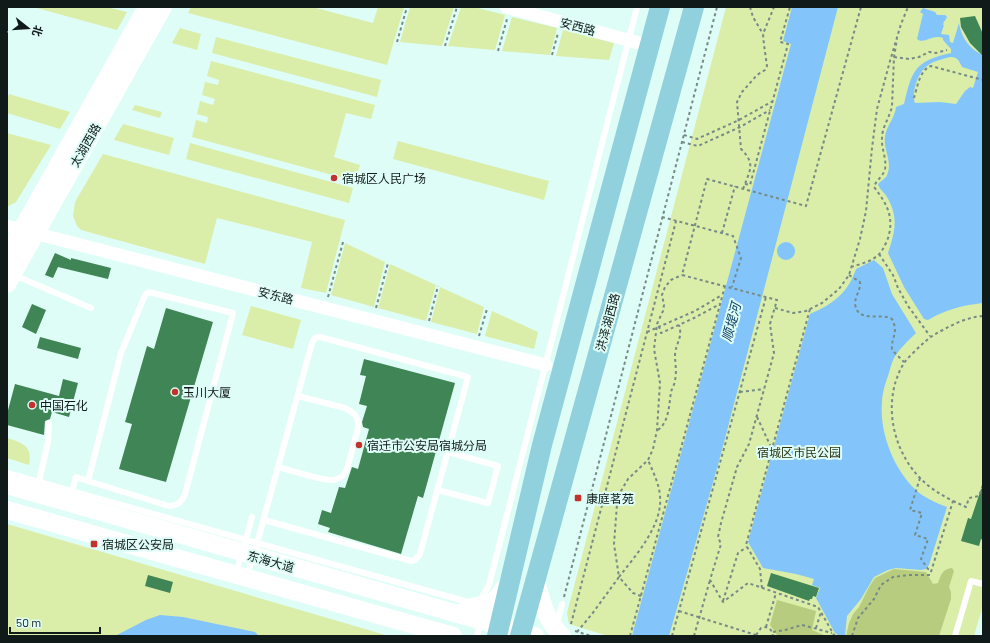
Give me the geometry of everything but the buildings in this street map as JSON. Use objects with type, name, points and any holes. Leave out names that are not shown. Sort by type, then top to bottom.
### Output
[{"type":"main road","points":[[487,625],[510,580],[542,445],[660,7]]},
{"type":"main road","name":"洪泽湖西路","points":[[525,635],[536,578],[544,548],[694,7]]},
{"type":"main road","points":[[520,540],[522,549],[532,556],[536,555],[544,548]]},
{"type":"street","name":"太湖西路","points":[[7,256],[17,230],[147,7]]},
{"type":"street","name":"太湖西路","points":[[10,279],[17,230],[163,7]]},
{"type":"street","name":"安西路","points":[[508,8],[650,46]]},
{"type":"street","name":"安东路","points":[[17,230],[546,365]]},
{"type":"street","name":"东海大道","points":[[7,485],[37,488],[250,548],[487,625],[525,635]]},
{"type":"street","name":"东海大道","points":[[7,510],[452,636]]},
{"type":"street","points":[[536,578],[540,597],[565,632]]},
{"type":"lane","points":[[487,625],[489,585],[637,7]]},
{"type":"lane","points":[[10,279],[91,308]]},
{"type":"lane","points":[[72,491],[76,477],[88,481],[169,506],[176,505],[180,502],[185,494],[233,313],[149,292],[144,295],[121,353],[88,481]]},
{"type":"lane","points":[[241,576],[250,548],[264,520],[312,343],[315,338],[320,337],[468,377],[420,554],[415,560],[411,561],[264,520]]},
{"type":"lane","points":[[278,467],[328,480],[340,478],[345,474],[347,469],[358,428],[359,422],[357,416],[352,411],[345,408],[298,396]]},
{"type":"lane","points":[[37,488],[48,442],[49,423]]},
{"type":"lane","points":[[437,490],[488,503],[498,466],[448,452]]},
{"type":"lane","points":[[7,473],[37,488],[72,491],[250,548],[468,602],[481,599],[489,585]]},
{"type":"lane","points":[[241,576],[250,548],[252,517]]},
{"type":"lane","points":[[954,636],[971,581],[983,584]]},
{"type":"lane","points":[[562,604],[565,632]]},
{"type":"path","points":[[397,42],[407,7]]},
{"type":"path","points":[[445,46],[457,7]]},
{"type":"path","points":[[562,604],[717,7]]},
{"type":"path","points":[[745,189],[751,164],[748,156],[741,148],[737,102],[742,92],[757,75],[765,70],[767,66],[763,34],[753,17],[750,7]]},
{"type":"path","points":[[763,34],[774,7]]},
{"type":"path","points":[[745,184],[750,185],[788,44],[780,42],[790,7]]},
{"type":"path","points":[[682,275],[707,179],[806,206],[860,7]]},
{"type":"path","points":[[775,308],[793,313],[806,311],[822,303],[839,289],[848,275],[860,239],[866,211],[877,109],[900,26],[908,7]]},
{"type":"path","points":[[498,51],[508,8]]},
{"type":"path","points":[[552,55],[561,22]]},
{"type":"path","points":[[851,267],[864,263],[879,254],[884,248],[891,226],[890,215],[884,200],[874,187],[875,182],[883,174],[885,168],[882,131],[892,106],[894,57],[900,26]]},
{"type":"path","points":[[894,57],[914,58],[929,52],[936,53],[947,50]]},
{"type":"path","points":[[914,98],[918,84],[928,66],[983,80]]},
{"type":"path","points":[[684,135],[697,139],[739,120],[773,101]]},
{"type":"path","points":[[682,142],[698,146],[740,127],[770,110]]},
{"type":"path","points":[[722,233],[735,186]]},
{"type":"path","points":[[662,217],[733,236],[741,258],[733,288]]},
{"type":"path","points":[[565,632],[676,221]]},
{"type":"path","points":[[325,308],[343,242]]},
{"type":"path","points":[[879,254],[893,275],[908,306],[930,336]]},
{"type":"path","points":[[372,320],[388,263]]},
{"type":"path","points":[[641,596],[633,593],[619,577],[614,544],[617,504],[621,491],[628,480],[648,460],[653,449],[657,430],[660,383],[654,349],[663,311],[664,305],[662,295],[665,287],[671,280],[682,275],[777,300],[770,324],[774,353],[749,444],[737,468],[721,522],[718,537],[721,544],[694,636]]},
{"type":"path","points":[[848,275],[860,282],[856,298],[857,310],[860,314],[870,318],[884,316],[892,319],[896,330],[892,350],[904,362]]},
{"type":"path","points":[[425,334],[438,286]]},
{"type":"path","points":[[630,636],[725,286]]},
{"type":"path","points":[[647,332],[695,310],[722,295]]},
{"type":"path","points":[[672,636],[766,297]]},
{"type":"path","points":[[658,327],[661,333],[720,304]]},
{"type":"path","points":[[477,347],[487,308]]},
{"type":"path","points":[[762,588],[760,569],[746,545],[810,309]]},
{"type":"path","points":[[983,316],[957,322],[930,336],[904,362],[892,394],[893,424],[903,454],[920,478],[929,486],[953,501],[966,506],[969,498],[979,496],[983,485]]},
{"type":"path","points":[[657,430],[662,427],[666,421],[675,381],[675,355],[677,344],[681,335],[679,325]]},
{"type":"path","points":[[740,392],[764,389]]},
{"type":"path","points":[[757,416],[772,448]]},
{"type":"path","points":[[565,632],[592,614],[637,554],[658,519],[660,495],[657,481],[648,460]]},
{"type":"path","points":[[920,478],[910,510],[922,513],[915,535],[928,539],[921,559],[928,569],[932,570]]},
{"type":"path","points":[[852,636],[858,618],[874,599],[881,585],[893,577],[930,575],[953,501]]},
{"type":"path","points":[[723,602],[738,553],[747,547]]},
{"type":"path","points":[[710,580],[723,602]]},
{"type":"path","points":[[723,602],[748,584],[762,588],[818,607],[834,635]]},
{"type":"path","points":[[766,627],[776,593]]},
{"type":"path","points":[[679,611],[756,635],[758,630],[766,627],[773,632],[773,636]]},
{"type":"path","points":[[816,628],[821,612]]},
{"type":"path","points":[[773,632],[802,625],[816,628],[834,635]]},
{"type":"path","points":[[565,632],[591,636]]},
{"type":"green space","points":[[33,7],[107,7],[127,12],[117,30]]},
{"type":"green space","points":[[191,7],[312,7],[373,23],[378,7],[404,7],[387,65],[188,13]]},
{"type":"green space","points":[[410,7],[454,7],[442,46],[400,42]]},
{"type":"green space","points":[[461,7],[474,7],[505,15],[495,50],[448,46]]},
{"type":"green space","name":"宿城区市民公园","points":[[726,7],[983,7],[983,605],[974,636],[608,636],[569,624],[567,613]]},
{"type":"green space","points":[[512,17],[557,28],[550,55],[502,51]]},
{"type":"green space","points":[[180,28],[201,34],[197,50],[172,43]]},
{"type":"green space","points":[[563,30],[614,43],[609,60],[556,56]]},
{"type":"green space","points":[[216,37],[381,80],[377,97],[212,53]]},
{"type":"green space","points":[[211,61],[375,105],[371,119],[346,113],[334,157],[360,165],[355,181],[192,137],[196,120],[207,123],[208,117],[197,114],[200,101],[213,105],[215,99],[202,95],[205,82],[218,85],[219,80],[207,76]]},
{"type":"green space","points":[[9,94],[70,112],[60,129],[7,113],[7,100]]},
{"type":"green space","points":[[135,105],[162,112],[160,118],[132,110]]},
{"type":"green space","points":[[123,124],[174,138],[169,155],[114,140]]},
{"type":"green space","points":[[7,133],[51,145],[16,202],[7,207]]},
{"type":"green space","points":[[398,141],[549,181],[544,200],[393,159]]},
{"type":"green space","points":[[190,143],[353,188],[349,203],[186,159]]},
{"type":"green space","points":[[103,154],[345,220],[326,293],[301,288],[312,242],[217,218],[205,264],[81,230],[77,226],[73,216],[75,202]]},
{"type":"green space","points":[[345,243],[385,262],[374,307],[331,295]]},
{"type":"green space","points":[[390,264],[436,285],[426,321],[378,308]]},
{"type":"green space","points":[[440,287],[484,307],[477,334],[431,322]]},
{"type":"green space","points":[[251,306],[301,320],[293,349],[242,335]]},
{"type":"green space","points":[[492,311],[538,332],[534,349],[485,336]]},
{"type":"green space","points":[[7,438],[26,446],[30,453],[29,465],[7,458]]},
{"type":"green space","points":[[7,524],[389,636],[7,636]]},
{"type":"green space","points":[[952,568],[954,571],[949,587],[951,599],[939,636],[846,636],[853,614],[859,607],[875,578],[894,569],[926,572],[933,584],[938,583],[944,571]]},
{"type":"green space","points":[[777,600],[816,611],[812,630],[826,636],[778,636],[770,625]]},
{"type":"water","name":"顺堤河","points":[[792,7],[838,7],[718,465],[669,636],[632,636],[791,44],[783,41]]},
{"type":"water","points":[[923,8],[935,12],[937,15],[945,15],[947,17],[944,21],[941,34],[949,35],[950,42],[953,43],[959,23],[964,38],[970,46],[978,53],[983,55],[983,303],[954,308],[928,320],[924,319],[904,287],[888,253],[894,231],[894,218],[891,205],[878,184],[886,177],[889,170],[885,146],[886,133],[896,107],[904,104],[913,75],[922,64],[939,56],[951,53],[951,49],[943,38],[935,37],[922,41],[917,39],[923,14],[920,12]],"holes":[[[950,57],[958,60],[962,67],[978,72],[973,88],[970,87],[965,91],[956,104],[940,102],[915,103],[914,94],[916,83],[924,69],[935,61]]]},
{"type":"water","points":[[782,242],[790,242],[795,247],[793,258],[790,260],[782,260],[777,255],[777,247]]},
{"type":"water","points":[[874,260],[883,268],[892,294],[916,333],[901,348],[894,358],[883,393],[882,415],[886,441],[897,466],[913,487],[925,497],[947,507],[929,565],[926,569],[896,568],[874,577],[861,599],[847,616],[845,636],[838,636],[816,598],[820,588],[812,585],[814,579],[763,568],[748,542],[810,314],[833,302],[839,297],[849,285],[856,269]]},
{"type":"water","points":[[160,615],[183,617],[255,632],[259,636],[115,636],[146,620]]},
{"type":"place","name":"宿城区人民广场","points":[[334,178]]},
{"type":"place","name":"玉川大厦","points":[[175,392]]},
{"type":"place","name":"中国石化","points":[[32,405]]},
{"type":"place","name":"宿迁市公安局宿城分局","points":[[359,445]]},
{"type":"place","name":"康庭茗苑","points":[[578,498]]},
{"type":"place","name":"宿城区公安局","points":[[94,544]]}]
